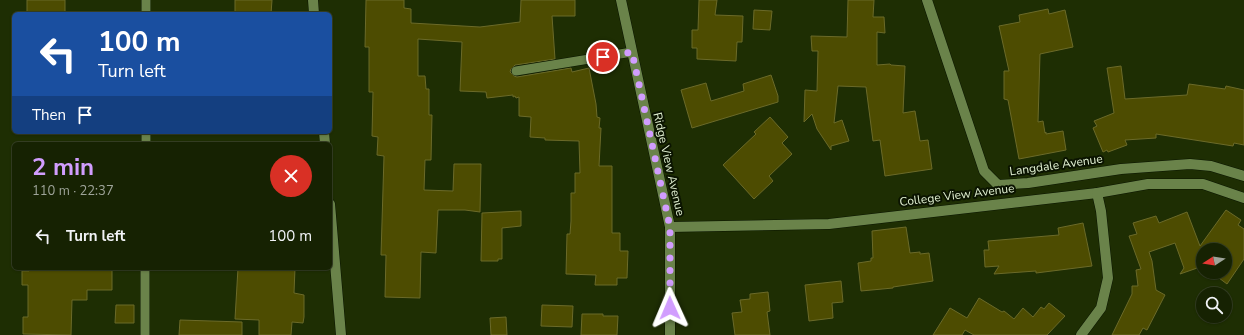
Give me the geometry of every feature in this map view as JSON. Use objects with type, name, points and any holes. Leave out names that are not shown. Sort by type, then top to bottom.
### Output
[{"type":"street","points":[[313,0],[314,12]]},
{"type":"street","name":"Ridge View Avenue","points":[[621,0],[670,227],[670,335]]},
{"type":"street","name":"Langdale Avenue","points":[[927,0],[984,171],[998,185],[1028,183],[1121,169],[1190,164],[1211,166],[1244,176]]},
{"type":"street","name":"College View Avenue","points":[[670,227],[829,224],[1097,193],[1148,184],[1203,184],[1244,198]]},
{"type":"street","points":[[1081,335],[1100,308],[1108,278],[1102,211],[1097,193]]},
{"type":"street","points":[[332,228],[341,335]]},
{"type":"lane","points":[[146,0],[146,12]]},
{"type":"lane","points":[[516,71],[632,52]]},
{"type":"lane","points":[[145,270],[145,335]]},
{"type":"building","points":[[27,0],[65,0],[65,12],[27,12]]},
{"type":"building","points":[[235,0],[272,0],[271,12],[235,12]]},
{"type":"building","points":[[366,0],[404,0],[404,8],[411,9],[411,23],[480,27],[520,22],[521,0],[575,0],[575,16],[552,16],[555,59],[515,65],[510,72],[517,77],[571,68],[572,72],[589,68],[597,117],[600,118],[599,128],[601,128],[599,166],[612,166],[612,233],[620,233],[620,251],[628,251],[627,278],[617,278],[617,285],[595,285],[596,275],[566,274],[567,234],[570,234],[571,221],[571,193],[575,193],[575,173],[580,173],[579,141],[545,140],[545,138],[530,137],[531,117],[519,116],[519,97],[513,97],[513,95],[487,98],[486,92],[460,91],[462,42],[418,39],[418,76],[425,76],[426,89],[429,89],[429,115],[432,115],[431,160],[425,160],[424,190],[453,191],[454,164],[481,164],[480,212],[465,210],[438,210],[436,253],[421,252],[420,298],[385,297],[386,255],[381,255],[384,156],[377,155],[378,137],[372,136],[373,92],[369,92],[369,47],[365,47]]},
{"type":"building","points":[[699,0],[717,0],[715,15],[743,16],[742,42],[737,42],[736,61],[697,59],[697,48],[692,48],[692,30],[698,30]]},
{"type":"building","points":[[848,0],[874,0],[873,17],[884,17],[885,33],[877,32],[877,65],[890,64],[905,66],[903,113],[915,111],[920,141],[928,140],[932,169],[885,176],[880,140],[873,141],[866,87],[838,86],[834,123],[842,120],[849,141],[831,146],[831,150],[817,129],[812,114],[804,122],[805,90],[817,91],[818,51],[812,51],[811,36],[847,37]]},
{"type":"building","points":[[1048,9],[1049,14],[1065,10],[1073,47],[1040,54],[1038,122],[1043,121],[1046,134],[1063,131],[1066,150],[1019,159],[1008,100],[1004,99],[1004,71],[1009,71],[999,26],[1020,22],[1019,15]]},
{"type":"building","points":[[754,10],[772,11],[770,30],[753,29]]},
{"type":"building","points":[[1121,66],[1125,99],[1187,95],[1189,84],[1225,89],[1226,86],[1244,90],[1244,145],[1234,143],[1233,146],[1156,134],[1156,138],[1125,140],[1127,145],[1108,152],[1107,150],[1103,152],[1093,128],[1097,126],[1094,121],[1114,113],[1107,68]]},
{"type":"building","points":[[771,75],[778,96],[778,102],[692,128],[681,90],[706,83],[711,101],[744,91],[743,84]]},
{"type":"building","points":[[770,117],[788,137],[782,143],[792,154],[769,176],[773,181],[754,199],[723,165],[756,134],[754,132]]},
{"type":"building","points":[[1226,210],[1241,220],[1238,225],[1244,229],[1244,259],[1232,277],[1232,243],[1202,243]]},
{"type":"building","points":[[521,211],[521,226],[502,228],[502,259],[498,259],[498,261],[481,261],[482,213]]},
{"type":"building","points":[[1187,212],[1199,243],[1196,243],[1196,268],[1180,274],[1184,268],[1175,243],[1149,252],[1152,261],[1156,290],[1165,295],[1147,330],[1143,328],[1139,335],[1112,335],[1132,294],[1132,286],[1138,286],[1136,270],[1141,269],[1129,236],[1137,234],[1133,223],[1156,216],[1159,223]]},
{"type":"building","points":[[1083,223],[1092,266],[1036,273],[1036,271],[994,274],[999,266],[985,267],[984,250],[989,250],[988,241],[1059,235],[1058,228]]},
{"type":"building","points":[[906,227],[910,253],[929,253],[933,281],[893,288],[861,291],[858,263],[871,261],[871,258],[873,258],[872,231]]},
{"type":"building","points":[[112,270],[112,290],[87,290],[87,300],[72,300],[71,335],[23,334],[23,317],[28,317],[28,285],[22,285],[22,271]]},
{"type":"building","points":[[238,270],[295,270],[294,293],[304,295],[304,317],[303,323],[292,322],[291,335],[259,335],[259,320],[235,319]]},
{"type":"building","points":[[1220,279],[1230,279],[1227,284]]},
{"type":"building","points":[[841,281],[843,302],[832,303],[833,318],[809,321],[805,285]]},
{"type":"building","points":[[768,292],[770,311],[767,312],[770,335],[735,335],[732,313],[742,312],[740,300],[750,299],[750,294]]},
{"type":"building","points":[[979,298],[1002,312],[1004,311],[1014,319],[1023,308],[1033,317],[1041,307],[1044,309],[1049,303],[1065,316],[1047,335],[974,335],[965,330],[962,335],[933,335],[950,308],[967,318]]},
{"type":"building","points":[[116,305],[134,305],[134,323],[115,323]]},
{"type":"building","points":[[542,305],[573,306],[572,327],[541,326]]},
{"type":"building","points":[[582,314],[618,316],[617,335],[581,335]]},
{"type":"building","points":[[506,317],[507,335],[491,335],[490,318]]},
{"type":"building","points":[[180,320],[242,322],[242,335],[179,335]]},
{"type":"route","points":[[603,57],[632,52],[670,227],[670,308]]}]
